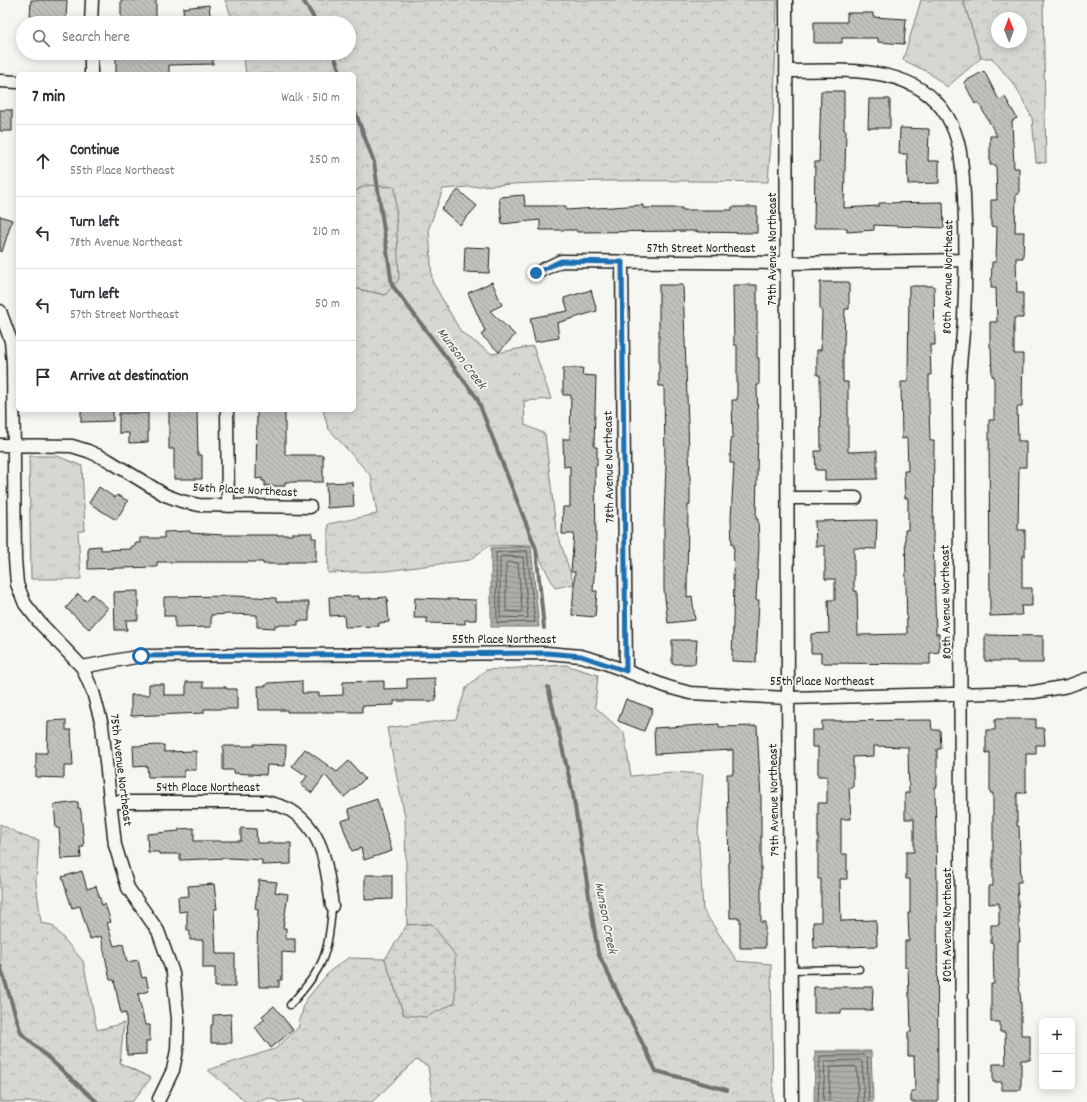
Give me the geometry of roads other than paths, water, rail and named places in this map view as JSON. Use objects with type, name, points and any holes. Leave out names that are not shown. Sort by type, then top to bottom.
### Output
[{"type":"street","points":[[91,16],[92,0]]},
{"type":"street","name":"79th Avenue Northeast","points":[[786,0],[788,263],[788,698],[792,1102]]},
{"type":"street","points":[[90,72],[91,60]]},
{"type":"street","name":"80th Avenue Northeast","points":[[786,71],[866,72],[897,78],[917,88],[940,106],[954,128],[961,154],[964,214],[964,319],[959,384],[962,694],[962,1102]]},
{"type":"street","points":[[0,81],[16,82]]},
{"type":"street","name":"57th Street Northeast","points":[[536,273],[561,261],[788,263],[964,260]]},
{"type":"street","name":"78th Avenue Northeast","points":[[622,262],[626,671]]},
{"type":"street","name":"75th Avenue Northeast","points":[[0,311],[11,341],[13,364],[15,559],[18,584],[25,604],[40,623],[82,667],[93,692],[102,725],[115,845],[128,888],[158,931],[173,973],[178,1019],[177,1050],[173,1070],[159,1101]]},
{"type":"street","points":[[227,412],[228,506]]},
{"type":"street","name":"56th Place Northeast","points":[[0,445],[15,444],[72,446],[108,460],[165,495],[199,505],[310,508]]},
{"type":"street","points":[[788,498],[856,498]]},
{"type":"street","name":"55th Place Northeast","points":[[82,667],[141,656],[547,653],[581,656],[668,687],[690,693],[788,698],[1039,691],[1068,686],[1087,679]]},
{"type":"street","name":"54th Place Northeast","points":[[110,802],[266,802],[289,809],[307,823],[320,842],[327,869],[332,906]]},
{"type":"lane","points":[[290,1005],[311,982],[325,957],[331,930],[332,906]]},
{"type":"lane","points":[[791,970],[859,969]]},
{"type":"water","points":[[531,546],[539,627],[491,627],[491,548]]},
{"type":"water","points":[[815,1051],[871,1051],[873,1102],[814,1102]]},
{"type":"waterway","name":"Munson Creek","points":[[303,0],[313,16]]},
{"type":"waterway","name":"Munson Creek","points":[[336,60],[340,72]]},
{"type":"waterway","name":"Munson Creek","points":[[356,114],[374,162],[392,285],[477,398],[536,549],[544,628]]},
{"type":"waterway","name":"Munson Creek","points":[[548,687],[573,794],[598,953],[656,1071],[727,1090]]},
{"type":"waterway","points":[[0,965],[21,1033],[97,1102]]}]
